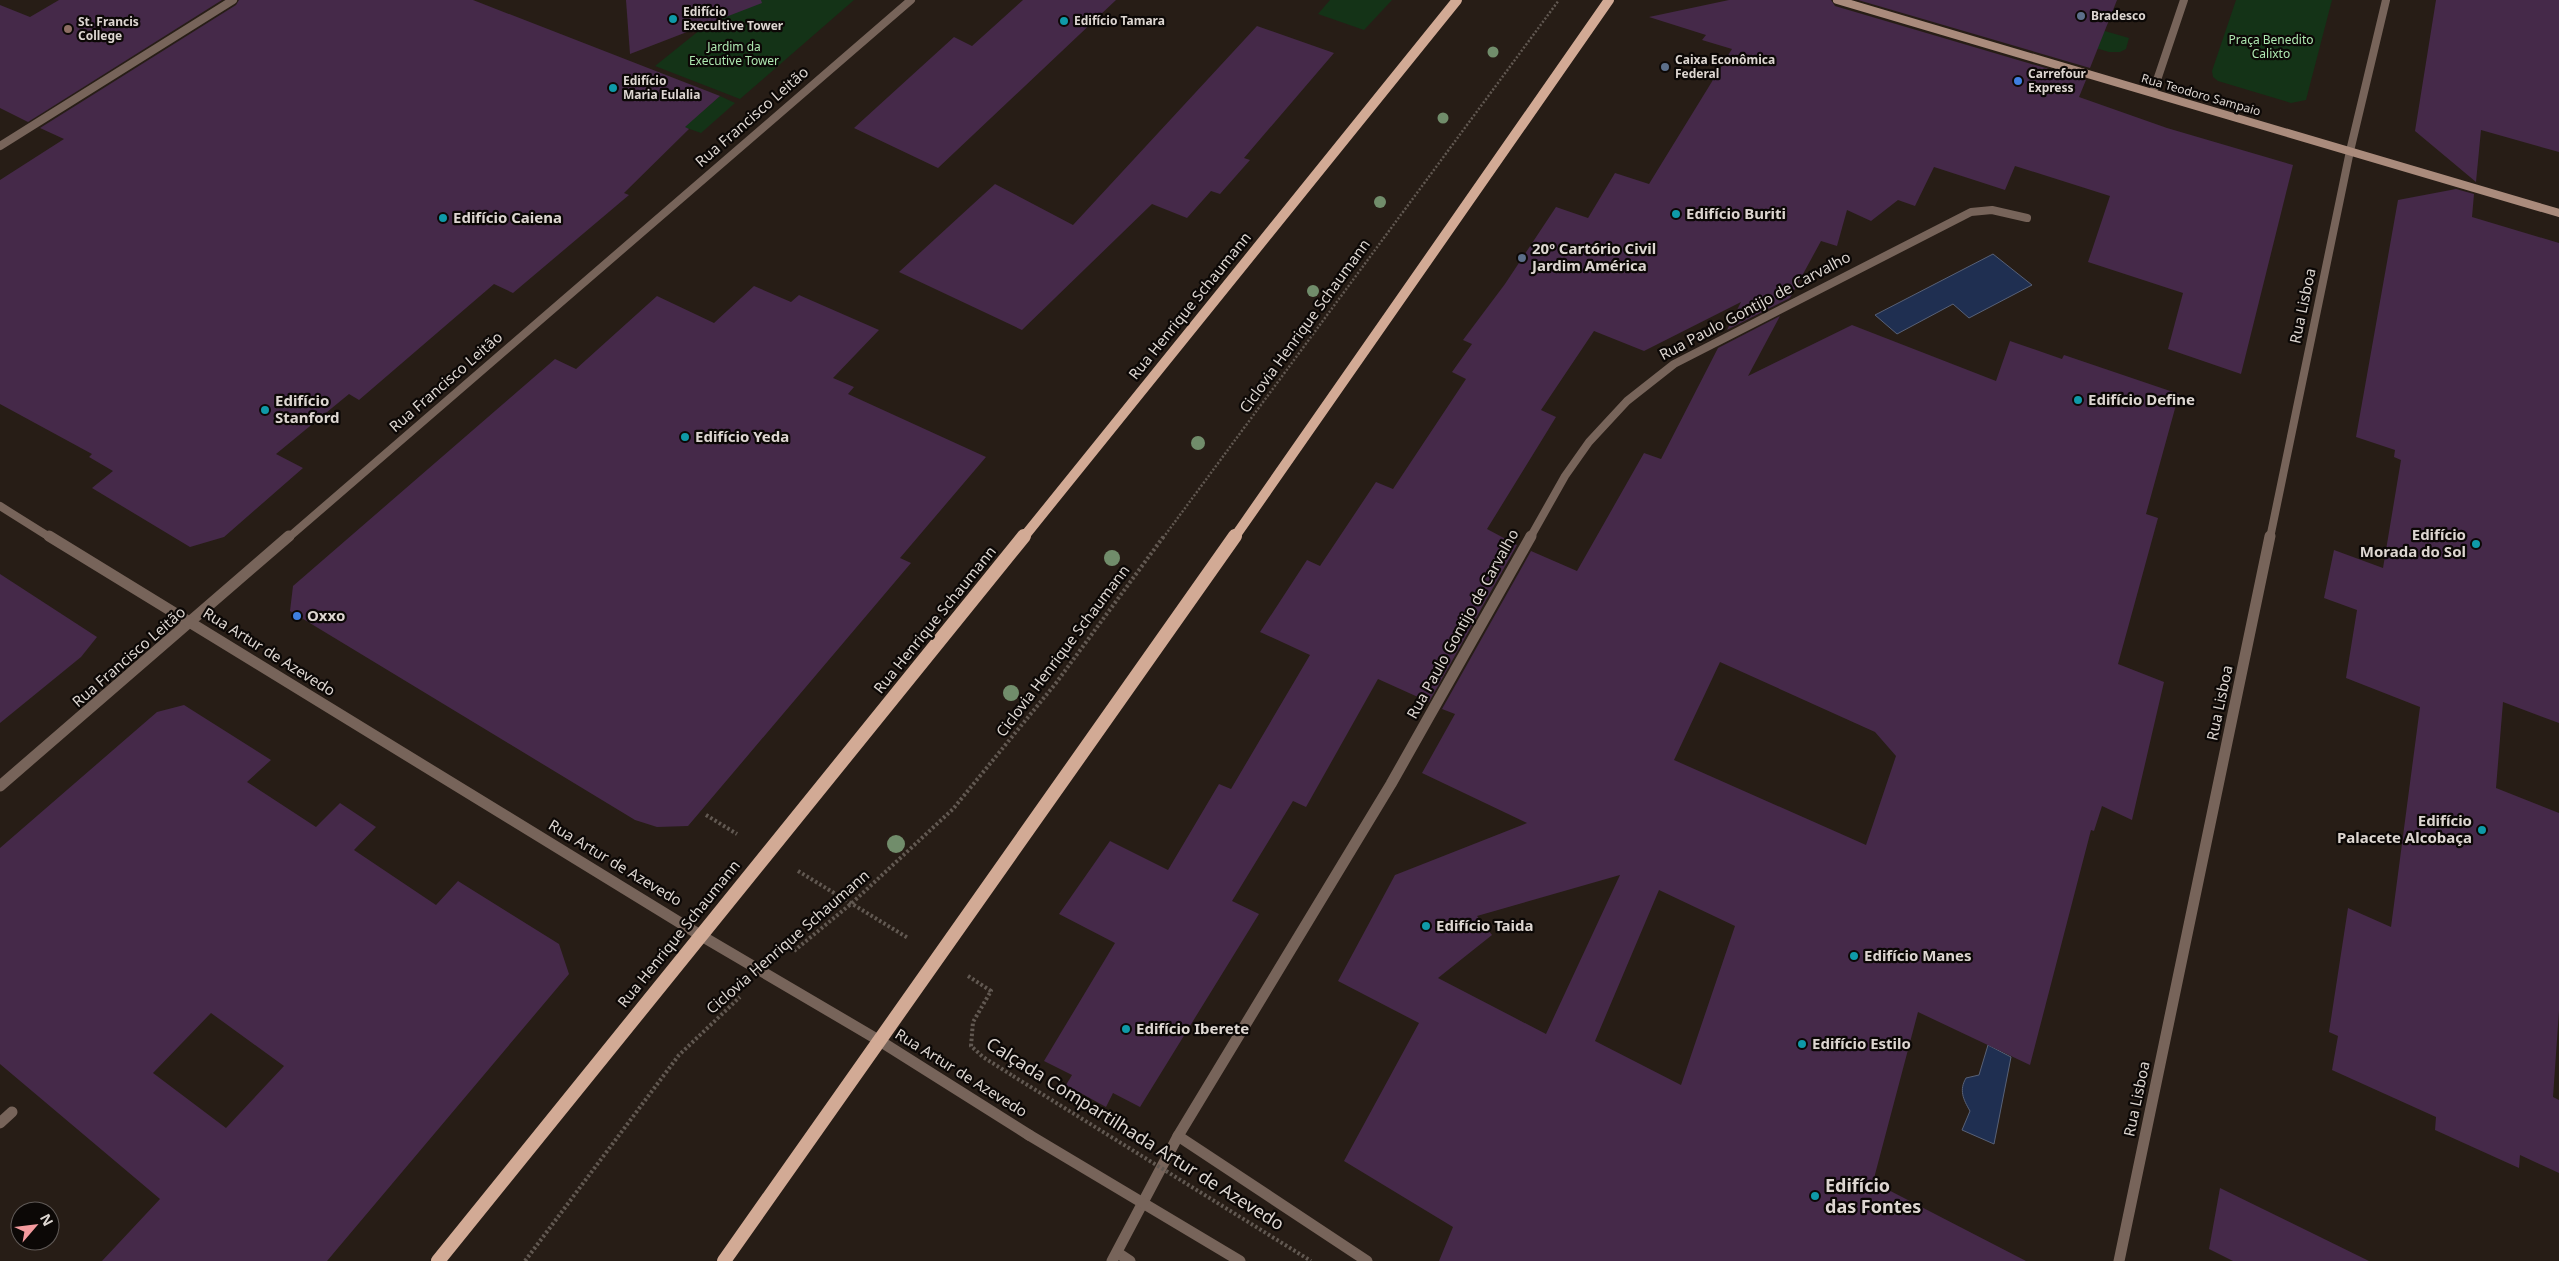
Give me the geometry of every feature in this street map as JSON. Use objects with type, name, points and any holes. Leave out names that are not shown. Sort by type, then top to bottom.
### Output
[{"type":"main road","name":"Rua Henrique Schaumann","points":[[438,1261],[767,852],[1127,413],[1457,0]]},
{"type":"main road","points":[[724,1261],[1132,684],[1609,0]]},
{"type":"main road","name":"Rua Teodoro Sampaio","points":[[1837,0],[2559,213]]},
{"type":"street","points":[[0,146],[233,0]]},
{"type":"street","name":"Rua Francisco Leitão","points":[[0,786],[910,0]]},
{"type":"street","points":[[2153,92],[2184,0]]},
{"type":"street","points":[[2350,151],[2386,0]]},
{"type":"street","name":"Rua Lisboa","points":[[2119,1261],[2350,151]]},
{"type":"street","name":"Rua Paulo Gontijo de Carvalho","points":[[1115,1257],[1178,1136],[1392,784],[1565,476],[1586,443],[1609,417],[1639,390],[1674,364],[1971,212],[1982,209],[1994,210],[2027,218]]},
{"type":"street","name":"Rua Artur de Azevedo","points":[[0,506],[700,935],[880,1041],[1029,1135],[1240,1261]]},
{"type":"street","points":[[0,1123],[12,1112]]},
{"type":"street","points":[[1178,1136],[1367,1261]]},
{"type":"street","points":[[1115,1257],[1130,1261]]},
{"type":"path","name":"Ciclovia Henrique Schaumann","points":[[526,1261],[678,1055],[766,973],[852,904],[953,809],[1056,684],[1559,0]]},
{"type":"path","points":[[706,815],[939,957]]},
{"type":"path","name":"Calçada Compartilhada Artur de Azevedo","points":[[939,957],[992,991],[973,1022],[971,1046],[982,1057],[1311,1261]]},
{"type":"green space","name":"Jardim da Executive Tower","points":[[760,0],[854,0],[740,99],[655,66],[706,25],[755,4]]},
{"type":"green space","points":[[1330,0],[1392,0],[1364,30],[1318,14]]},
{"type":"green space","points":[[1997,0],[2129,38],[2126,49],[2120,52],[2109,52],[2042,32]]},
{"type":"green space","name":"Praça Benedito Calixto","points":[[2236,0],[2332,0],[2306,100],[2291,103],[2218,81],[2213,77],[2212,71]]},
{"type":"green space","points":[[720,96],[735,103],[701,133],[684,127]]},
{"type":"water","points":[[1993,254],[2032,285],[1969,318],[1953,304],[1897,334],[1875,315]]},
{"type":"water","points":[[1988,1045],[2011,1057],[1994,1144],[1962,1130],[1970,1111],[1962,1091],[1964,1082],[1966,1078],[1979,1075]]},
{"type":"building","name":"St. Francis College","points":[[59,0],[222,0],[28,122],[0,108],[0,5],[30,17]]},
{"type":"building","points":[[239,0],[473,0],[720,96],[685,127],[689,129],[624,193],[629,195],[513,293],[494,284],[359,400],[349,394],[276,454],[303,468],[224,537],[190,547],[92,488],[113,471],[89,457],[92,454],[0,404],[0,180],[64,139],[40,128],[236,5]]},
{"type":"building","name":"Edifício Execultive Tower","points":[[626,0],[761,0],[762,3],[630,54]]},
{"type":"building","points":[[1023,0],[1116,0],[938,168],[854,128],[954,37],[972,46]]},
{"type":"building","points":[[1729,0],[1831,0],[1835,6],[2086,80],[2079,97],[2167,128],[2293,165],[2241,374],[2168,349],[2183,293],[2088,262],[2110,196],[2015,166],[2005,190],[1934,167],[1915,206],[1898,200],[1871,221],[1847,210],[1837,246],[1821,241],[1790,298],[1727,330],[1741,302],[1644,351],[1594,331],[1541,410],[1556,417],[1487,529],[1517,545],[1429,702],[1378,679],[1306,807],[1293,801],[1232,901],[1259,914],[1140,1107],[1113,1093],[1106,1107],[1066,1085],[1072,1075],[1044,1061],[1115,943],[1059,914],[1110,841],[1168,870],[1219,784],[1231,789],[1310,655],[1260,632],[1307,560],[1320,566],[1376,482],[1393,489],[1466,379],[1452,372],[1472,344],[1463,340],[1505,284],[1556,207],[1588,218],[1615,173],[1649,184],[1732,49],[1702,40],[1706,35],[1649,17]]},
{"type":"building","points":[[1858,0],[2117,0],[2090,68]]},
{"type":"building","points":[[2436,0],[2559,0],[2559,152],[2481,130],[2476,182],[2415,131]]},
{"type":"building","points":[[1257,26],[1334,53],[1244,158],[1250,160],[1220,194],[1211,191],[1187,218],[1152,204],[1022,330],[899,272],[995,184],[1073,225]]},
{"type":"building","points":[[2456,189],[2474,194],[2472,217],[2559,243],[2559,723],[2503,702],[2496,788],[2559,813],[2559,1011],[2553,1097],[2559,1100],[2559,1173],[2520,1155],[2519,1168],[2435,1130],[2436,1117],[2332,1070],[2338,1036],[2329,1032],[2348,908],[2391,927],[2420,707],[2346,678],[2357,610],[2324,598],[2334,550],[2383,568],[2401,460],[2394,457],[2395,450],[2356,437],[2398,200]]},
{"type":"building","points":[[754,286],[791,302],[799,295],[879,330],[833,378],[854,387],[848,394],[986,457],[900,558],[911,563],[688,826],[657,827],[635,820],[290,611],[293,586],[555,359],[576,369],[657,296],[714,323]]},
{"type":"building","points":[[1780,316],[1748,376],[1852,325],[1996,381],[2010,341],[2062,359],[2064,355],[2179,394],[2146,514],[2158,518],[2118,664],[2164,682],[2132,820],[2102,806],[2094,831],[2091,830],[2030,1065],[1918,1012],[1873,1182],[2026,1261],[1439,1261],[1453,1227],[1344,1161],[1419,1023],[1338,981],[1395,875],[1527,823],[1422,773],[1455,714],[1442,709],[1531,551],[1577,571],[1644,453],[1661,459],[1718,348]],"holes":[[[1720,662],[1875,732],[1896,756],[1866,845],[1674,760]],[[1620,875],[1546,1034],[1438,978],[1492,935],[1477,916]],[[1659,890],[1735,926],[1681,1085],[1595,1041]]]},
{"type":"building","points":[[0,574],[97,637],[81,657],[0,723]]},
{"type":"building","points":[[184,705],[271,760],[247,782],[316,827],[340,803],[376,827],[354,850],[436,905],[458,881],[559,944],[569,974],[327,1261],[102,1261],[160,1199],[0,1064],[0,848],[157,712]],"holes":[[[211,1013],[284,1066],[226,1128],[153,1073]]]},
{"type":"building","points":[[2220,1188],[2369,1261],[2233,1261],[2209,1249]]},
{"type":"place","name":"Bradesco","points":[[2081,16]]},
{"type":"place","name":"Edifício Execultive Tower","points":[[673,19]]},
{"type":"place","name":"Edifício Tamara","points":[[1064,21]]},
{"type":"place","name":"St. Francis College","points":[[68,29]]},
{"type":"place","name":"Caixa Econômica Federal","points":[[1665,67]]},
{"type":"place","name":"Carrefour Express","points":[[2018,81]]},
{"type":"place","name":"Edifício Maria Eulalia","points":[[613,88]]},
{"type":"place","name":"Edifício Buriti","points":[[1676,214]]},
{"type":"place","name":"Edifício Caiena","points":[[443,218]]},
{"type":"place","name":"20º Cartório Civil Jardim América","points":[[1522,258]]},
{"type":"place","name":"Edifício Define","points":[[2078,400]]},
{"type":"place","name":"Edifício Stanford","points":[[265,410]]},
{"type":"place","name":"Edifício Yeda","points":[[685,437]]},
{"type":"place","name":"Edifício Morada do Sol","points":[[2476,544]]},
{"type":"place","name":"Oxxo","points":[[297,616]]},
{"type":"place","name":"Edifício Palacete Alcobaça","points":[[2482,830]]},
{"type":"place","name":"Edifício Taida","points":[[1426,926]]},
{"type":"place","name":"Edifício Manes","points":[[1854,956]]},
{"type":"place","name":"Edifício Iberete","points":[[1126,1029]]},
{"type":"place","name":"Edifício Estilo","points":[[1802,1044]]},
{"type":"place","name":"Edifício das Fontes","points":[[1815,1196]]}]
